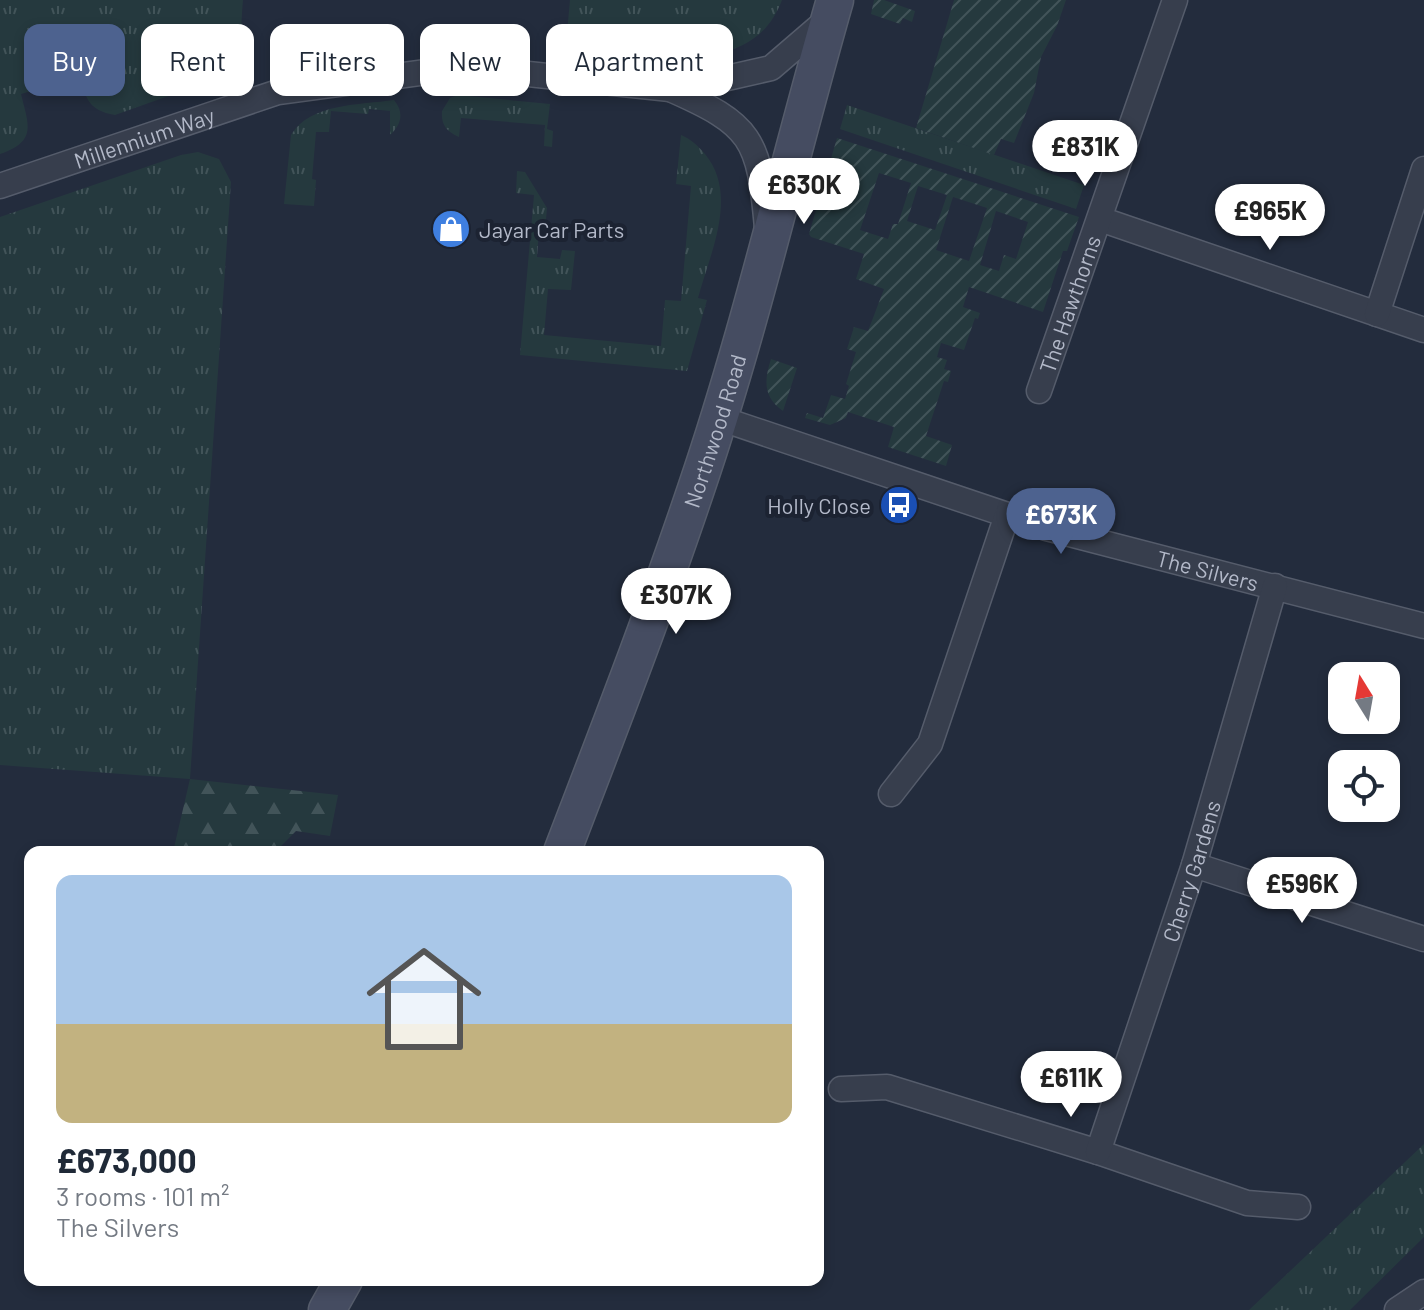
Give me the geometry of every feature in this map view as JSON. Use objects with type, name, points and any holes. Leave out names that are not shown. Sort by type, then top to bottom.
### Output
[{"type":"street","name":"The Hawthorns","points":[[1039,391],[1175,0]]},
{"type":"street","name":"Millennium Way","points":[[733,76],[771,68],[833,9]]},
{"type":"street","name":"Northwood Road","points":[[564,846],[692,503],[719,418],[833,9]]},
{"type":"street","name":"Millennium Way","points":[[0,186],[278,92],[434,71],[481,69],[546,76]]},
{"type":"street","name":"Millennium Way","points":[[685,96],[718,111],[743,132],[756,155],[768,245]]},
{"type":"street","points":[[1377,314],[1424,169]]},
{"type":"street","name":"The Hawthorns","points":[[1100,219],[1424,330]]},
{"type":"street","name":"The Silvers","points":[[719,418],[1046,528],[1424,626]]},
{"type":"street","points":[[891,794],[930,744],[1007,515]]},
{"type":"street","name":"Cherry Gardens","points":[[1098,1152],[1194,865],[1275,586]]},
{"type":"street","points":[[1194,865],[1424,939]]},
{"type":"street","points":[[841,1089],[887,1087],[1098,1152],[1247,1203],[1298,1207]]},
{"type":"street","points":[[327,1310],[341,1286]]},
{"type":"street","points":[[1397,1310],[1424,1292]]},
{"type":"green space","points":[[0,0],[243,0],[241,24],[141,24],[141,96],[168,96],[115,115],[94,107],[86,96],[125,96],[125,24],[24,24],[24,93],[21,94],[27,130],[20,143],[0,154]]},
{"type":"green space","points":[[570,0],[782,0],[764,30],[733,49],[733,24],[568,24]]},
{"type":"green space","points":[[874,0],[884,0],[915,11],[912,22],[903,18],[900,24],[871,14]]},
{"type":"green space","points":[[954,0],[1066,0],[1041,57],[1034,93],[1014,143],[1001,139],[994,155],[916,128]]},
{"type":"green space","points":[[468,96],[550,104],[547,129],[553,131],[552,147],[544,146],[545,125],[461,118],[459,137],[454,135],[442,120],[442,111],[450,98]]},
{"type":"green space","points":[[394,100],[400,118],[390,135],[390,111],[369,109],[368,114],[331,111],[329,132],[316,132],[312,179],[316,180],[314,206],[284,204],[291,135],[299,125],[310,117],[337,107]]},
{"type":"green space","points":[[847,105],[1084,185],[1076,209],[840,129]]},
{"type":"green space","points":[[681,135],[700,148],[715,170],[721,206],[719,224],[698,298],[707,300],[687,371],[520,355],[534,195],[516,193],[517,171],[525,172],[547,208],[545,230],[539,230],[537,257],[560,259],[562,250],[575,251],[571,290],[548,289],[544,335],[661,346],[665,300],[681,301],[691,186],[676,184]]},
{"type":"green space","points":[[837,138],[1079,217],[1067,251],[1063,251],[1043,312],[969,287],[963,307],[980,313],[978,319],[975,318],[964,350],[941,343],[937,357],[947,360],[944,369],[951,371],[948,382],[944,381],[926,436],[952,445],[946,466],[888,447],[894,427],[848,412],[846,418],[830,425],[805,418],[807,413],[823,418],[831,395],[845,399],[849,386],[846,384],[856,352],[847,349],[854,327],[868,331],[884,289],[856,279],[864,254],[809,234]],"holes":[[[879,173],[911,183],[898,224],[893,224],[888,239],[860,230]],[[918,186],[947,195],[935,230],[907,221]],[[953,197],[987,208],[969,261],[936,250]],[[996,211],[1028,222],[1016,259],[1004,255],[999,271],[980,265]]]},
{"type":"green space","points":[[198,152],[219,159],[231,182],[190,779],[0,765],[0,217],[181,155]]},
{"type":"green space","points":[[771,359],[797,368],[783,411],[776,406],[767,388]]},
{"type":"green space","points":[[190,779],[338,795],[330,836],[296,831],[281,846],[174,846]]},
{"type":"green space","points":[[1424,1144],[1424,1237],[1350,1310],[1249,1310]]},
{"type":"place","name":"Jayar Car Parts","points":[[451,229]]},
{"type":"place","name":"Holly Close","points":[[899,505]]}]
